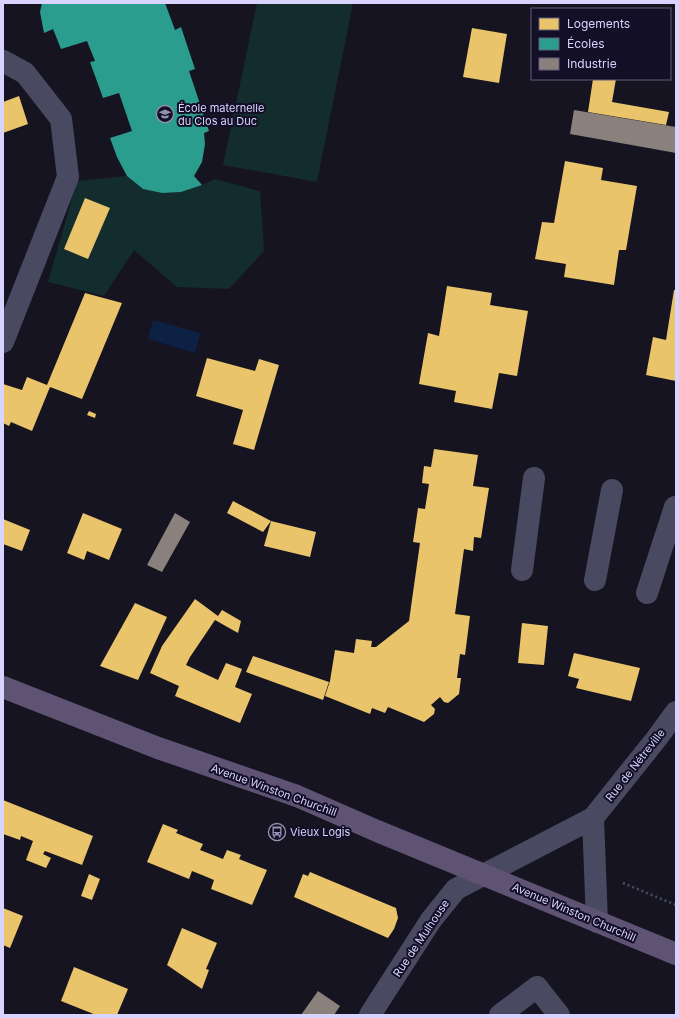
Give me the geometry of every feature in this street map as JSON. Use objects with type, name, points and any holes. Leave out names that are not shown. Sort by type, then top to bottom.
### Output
[{"type":"main road","name":"Avenue Winston Churchill","points":[[3,687],[158,748],[297,796],[377,831],[676,954]]},
{"type":"street","points":[[3,61],[25,72],[61,119],[68,177],[3,342]]},
{"type":"street","points":[[522,570],[534,478]]},
{"type":"street","points":[[595,580],[612,490]]},
{"type":"street","points":[[647,593],[675,507]]},
{"type":"street","name":"Rue de Nétreville","points":[[484,874],[593,818],[676,712]]},
{"type":"street","points":[[593,818],[597,922]]},
{"type":"street","name":"Rue de Mulhouse","points":[[370,1015],[431,920],[456,888],[484,874]]},
{"type":"street","points":[[500,1015],[537,987],[559,1015]]},
{"type":"green space","points":[[257,3],[353,3],[317,182],[223,165]]},
{"type":"green space","points":[[127,176],[143,189],[162,193],[181,192],[215,179],[260,191],[264,251],[229,289],[177,287],[134,250],[104,296],[48,282],[77,181]]},
{"type":"water","points":[[153,320],[200,333],[195,353],[148,339]]},
{"type":"building: Logements","points":[[472,28],[507,34],[499,83],[463,77]]},
{"type":"building: Logements","points":[[593,80],[616,80],[612,102],[669,112],[666,125],[588,112]]},
{"type":"building: Logements","points":[[19,96],[28,124],[3,133],[3,102]]},
{"type":"building: Logements","points":[[565,161],[603,168],[601,180],[637,186],[626,250],[619,250],[614,285],[564,277],[566,264],[535,259],[542,222],[554,223]]},
{"type":"building: Logements","points":[[85,198],[110,208],[88,259],[64,249]]},
{"type":"building: Logements","points":[[447,286],[492,293],[490,305],[528,311],[517,376],[499,373],[492,409],[454,402],[456,391],[419,384],[428,333],[439,336]]},
{"type":"building: Logements","points":[[674,290],[676,290],[676,381],[646,375],[653,337],[666,340]]},
{"type":"building: Logements","points":[[85,293],[122,303],[82,399],[50,387],[32,431],[11,422],[9,426],[3,423],[3,384],[22,390],[27,377],[47,385]]},
{"type":"building: Logements","points":[[207,358],[255,371],[259,359],[279,365],[254,450],[233,444],[243,410],[196,396]]},
{"type":"building: Logements","points":[[89,411],[96,414],[95,418],[87,415]]},
{"type":"building: Logements","points":[[434,449],[478,455],[473,486],[489,488],[481,538],[474,537],[473,551],[464,549],[455,614],[470,616],[465,655],[460,654],[457,678],[461,678],[459,694],[448,703],[444,702],[440,697],[431,705],[435,709],[434,714],[424,722],[388,707],[385,713],[372,708],[370,714],[325,696],[330,681],[335,650],[354,653],[356,639],[372,641],[371,647],[376,647],[409,621],[420,543],[413,542],[418,508],[425,509],[429,484],[422,483],[424,466],[431,467]]},
{"type":"building: Logements","points":[[233,501],[271,521],[263,532],[227,513]]},
{"type":"building: Logements","points":[[83,513],[122,529],[109,560],[87,551],[84,560],[67,553]]},
{"type":"building: Logements","points":[[3,519],[30,530],[22,551],[3,544]]},
{"type":"building: Logements","points":[[271,521],[316,532],[310,557],[264,546]]},
{"type":"building: Logements","points":[[195,599],[218,616],[222,610],[241,621],[238,633],[215,620],[186,665],[218,680],[226,663],[242,669],[235,687],[252,694],[240,723],[175,696],[179,686],[150,673],[162,646]]},
{"type":"building: Logements","points":[[135,603],[167,617],[138,680],[100,666]]},
{"type":"building: Logements","points":[[522,623],[548,626],[544,665],[518,663]]},
{"type":"building: Logements","points":[[574,653],[640,668],[631,701],[576,688],[579,679],[568,676]]},
{"type":"building: Logements","points":[[253,656],[329,682],[323,700],[246,672]]},
{"type":"building: Logements","points":[[3,800],[93,836],[82,865],[45,851],[43,854],[51,858],[46,868],[26,860],[33,841],[21,836],[20,840],[3,834]]},
{"type":"building: Logements","points":[[163,824],[178,830],[176,833],[203,844],[200,850],[223,859],[227,850],[241,855],[239,859],[267,870],[252,905],[211,889],[214,880],[202,875],[192,871],[189,879],[147,862]]},
{"type":"building: Logements","points":[[310,872],[396,908],[398,918],[394,929],[388,938],[294,897],[303,874],[308,876]]},
{"type":"building: Logements","points":[[89,874],[100,879],[92,900],[81,896]]},
{"type":"building: Logements","points":[[3,908],[23,916],[10,948],[3,945]]},
{"type":"building: Logements","points":[[182,928],[217,943],[206,969],[209,970],[202,989],[167,965]]},
{"type":"building: Logements","points":[[74,967],[128,989],[117,1015],[96,1015],[61,1001]]},
{"type":"building: Écoles","name":"École maternelle du Clos au Duc","points":[[42,3],[165,3],[175,30],[181,27],[195,69],[189,71],[209,131],[204,133],[205,144],[202,162],[194,176],[202,185],[181,192],[162,193],[143,189],[127,176],[117,157],[110,138],[132,131],[119,93],[103,98],[90,62],[95,61],[87,41],[61,49],[53,29],[44,33],[40,12]]},
{"type":"building: Industrie","points":[[574,110],[676,127],[676,153],[570,134]]},
{"type":"building: Industrie","points":[[175,513],[190,522],[162,572],[147,565]]},
{"type":"building: Industrie","points":[[318,991],[340,1006],[334,1015],[301,1015]]},
{"type":"place","name":"École maternelle du Clos au Duc","points":[[165,114]]},
{"type":"place","name":"Vieux Logis","points":[[277,832]]}]
